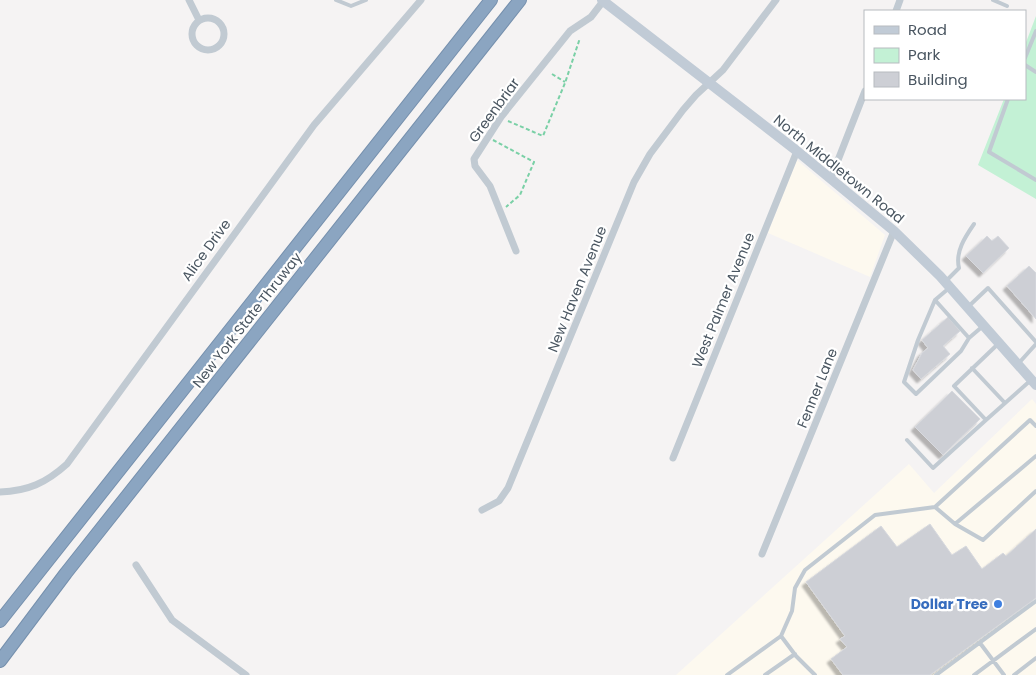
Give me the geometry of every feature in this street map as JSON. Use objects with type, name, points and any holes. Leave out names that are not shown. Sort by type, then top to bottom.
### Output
[{"type":"highway","name":"New York State Thruway","points":[[0,621],[491,0]]},
{"type":"highway","name":"New York State Thruway","points":[[0,661],[66,573],[520,0]]},
{"type":"street","points":[[189,0],[199,20]]},
{"type":"street","name":"Alice Drive","points":[[0,492],[19,491],[36,486],[52,478],[67,464],[314,125],[421,0]]},
{"type":"street","name":"North Middletown Road","points":[[603,0],[831,178],[894,231],[948,284],[1034,382]]},
{"type":"street","name":"Greenbriar","points":[[516,251],[490,186],[475,166],[474,159],[501,117],[570,31],[591,17],[603,0]]},
{"type":"street","name":"New Haven Avenue","points":[[482,510],[500,501],[508,488],[634,182],[650,154],[696,95],[711,84],[723,70],[776,0]]},
{"type":"street","points":[[213,18],[221,24],[224,33],[223,42],[216,48],[208,50],[200,48],[192,42],[192,31],[199,20],[213,18]]},
{"type":"street","points":[[831,178],[864,94]]},
{"type":"street","name":"West Palmer Avenue","points":[[673,458],[796,151]]},
{"type":"street","name":"Fenner Lane","points":[[762,554],[894,231]]},
{"type":"street","points":[[136,565],[172,620],[246,675]]},
{"type":"lane","points":[[336,0],[352,6],[366,0]]},
{"type":"lane","points":[[993,0],[1007,6]]},
{"type":"lane","points":[[1026,56],[1036,31]]},
{"type":"lane","points":[[1008,100],[989,152],[1036,180]]},
{"type":"lane","points":[[974,224],[966,236],[957,258],[959,268],[936,300],[918,340],[904,382],[916,394],[961,351],[970,338],[984,325]]},
{"type":"lane","points":[[968,307],[988,288],[1035,345],[1036,352]]},
{"type":"lane","points":[[936,300],[970,338]]},
{"type":"lane","points":[[986,420],[954,386],[999,342]]},
{"type":"lane","points":[[1018,364],[1035,345]]},
{"type":"lane","points":[[972,368],[1005,403]]},
{"type":"lane","points":[[907,440],[933,468],[1005,403],[1034,382]]},
{"type":"lane","points":[[727,675],[781,636],[792,611],[795,588],[805,570],[875,515],[935,507],[1030,420],[1036,426]]},
{"type":"lane","points":[[955,524],[1036,456]]},
{"type":"lane","points":[[935,507],[955,524],[983,540],[1036,491]]},
{"type":"lane","points":[[936,675],[1036,601]]},
{"type":"lane","points":[[974,675],[1036,629]]},
{"type":"lane","points":[[781,636],[815,675]]},
{"type":"lane","points":[[980,643],[1004,675]]},
{"type":"lane","points":[[765,675],[795,654]]},
{"type":"lane","points":[[1014,675],[1036,658]]},
{"type":"path","points":[[501,117],[527,131],[542,136],[565,82],[580,38]]},
{"type":"path","points":[[552,74],[565,82]]},
{"type":"path","points":[[488,137],[534,162],[520,195],[500,211]]},
{"type":"shaded area","points":[[797,160],[885,235],[870,277],[768,233]]},
{"type":"shaded area","points":[[1032,399],[1036,404],[1036,675],[676,675],[909,464],[934,493]]},
{"type":"green space","points":[[1036,16],[1036,199],[978,165],[1004,100],[1026,100],[1026,42]]},
{"type":"building","points":[[987,236],[992,241],[998,236],[1009,248],[983,273],[966,256]]},
{"type":"building","points":[[1029,266],[1036,273],[1036,319],[1007,286]]},
{"type":"building","points":[[948,317],[960,331],[943,346],[950,354],[921,379],[913,370],[922,353],[928,348],[922,340]]},
{"type":"building","points":[[952,391],[980,419],[943,455],[915,427]]},
{"type":"building","points":[[930,524],[952,555],[966,546],[982,569],[1003,553],[1006,556],[1036,529],[1036,598],[930,675],[843,675],[831,659],[847,647],[840,639],[845,636],[806,582],[881,526],[897,547]]},
{"type":"place","name":"Dollar Tree","points":[[998,604]]}]
